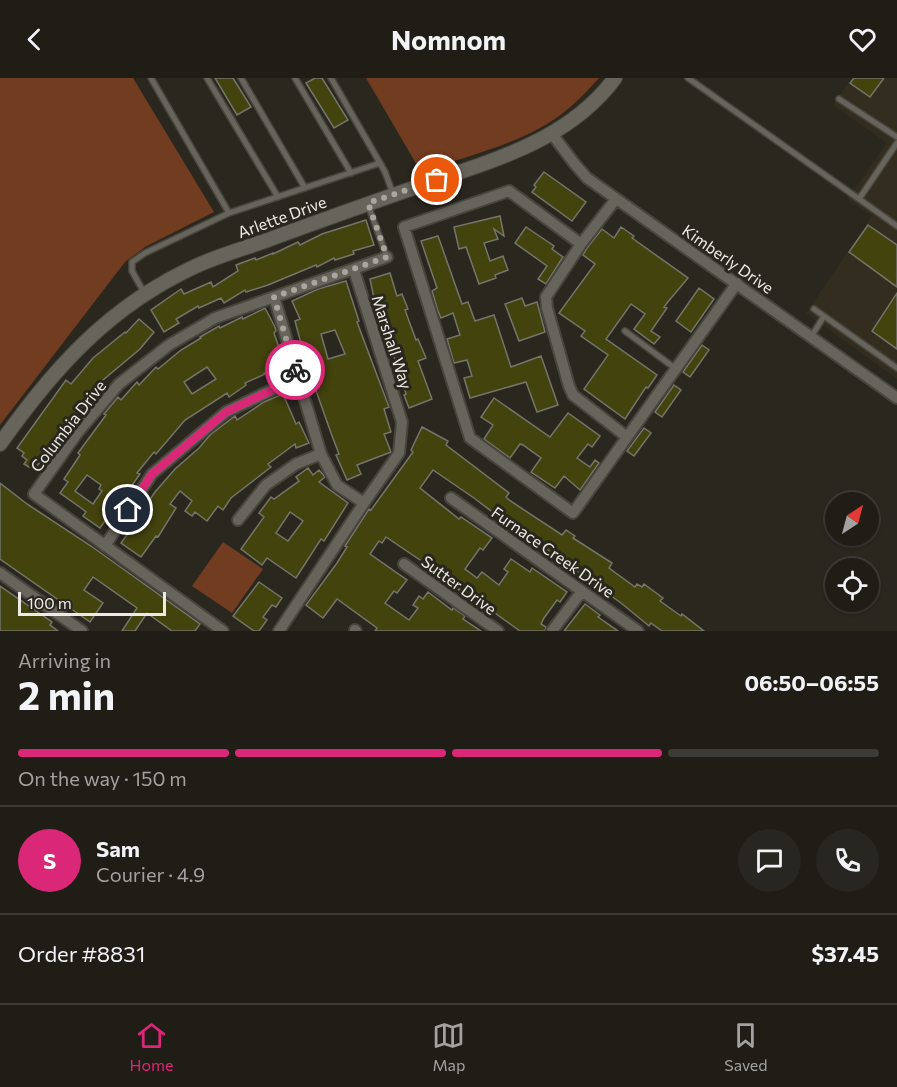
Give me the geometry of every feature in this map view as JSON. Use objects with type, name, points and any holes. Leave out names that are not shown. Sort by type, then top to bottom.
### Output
[{"type":"street","name":"Arlette Drive","points":[[0,444],[31,400],[61,364],[95,331],[145,294],[197,265],[522,150],[552,134],[580,115],[615,78]]},
{"type":"street","name":"Kimberly Drive","points":[[552,134],[573,164],[587,178],[897,398]]},
{"type":"street","points":[[581,244],[508,191],[404,227],[470,438],[573,513],[737,283]]},
{"type":"street","points":[[616,199],[581,244],[546,297],[547,308],[573,395],[627,437]]},
{"type":"street","name":"Columbia Drive","points":[[105,546],[34,494],[78,432],[119,384],[169,345],[215,318],[387,257]]},
{"type":"street","name":"Marshall Way","points":[[354,270],[402,422],[399,453],[364,502]]},
{"type":"street","points":[[274,297],[321,454],[338,485],[364,502],[279,631]]},
{"type":"street","points":[[223,631],[211,628],[105,546],[152,474],[226,412],[297,378]]},
{"type":"street","points":[[238,520],[266,486],[296,464],[321,454]]},
{"type":"street","name":"Furnace Creek Drive","points":[[450,498],[638,631]]},
{"type":"street","name":"Sutter Drive","points":[[404,564],[498,631]]},
{"type":"street","points":[[0,573],[82,631]]},
{"type":"street","points":[[552,631],[582,591]]},
{"type":"lane","points":[[151,78],[229,213]]},
{"type":"lane","points":[[207,78],[278,197]]},
{"type":"lane","points":[[240,78],[305,188]]},
{"type":"lane","points":[[295,78],[351,173]]},
{"type":"lane","points":[[331,78],[386,172],[394,195]]},
{"type":"lane","points":[[688,78],[897,226]]},
{"type":"lane","points":[[839,99],[897,137]]},
{"type":"lane","points":[[859,199],[897,143]]},
{"type":"lane","points":[[145,294],[132,271],[132,262],[145,253],[229,213],[380,163]]},
{"type":"lane","points":[[368,203],[387,257]]},
{"type":"lane","points":[[814,309],[897,368]]},
{"type":"lane","points":[[811,337],[824,316]]},
{"type":"lane","points":[[625,331],[676,369]]},
{"type":"shaded area","points":[[0,78],[133,78],[214,212],[145,247],[125,262],[0,425]]},
{"type":"shaded area","points":[[366,78],[599,78],[568,109],[532,132],[502,145],[421,172]]},
{"type":"shaded area","points":[[852,78],[897,78],[897,379],[806,313],[872,216],[847,199],[887,143],[833,105]]},
{"type":"shaded area","points":[[223,542],[263,569],[232,613],[192,586]]},
{"type":"building","points":[[215,78],[233,78],[251,107],[237,115]]},
{"type":"building","points":[[315,78],[322,78],[348,120],[334,128],[306,83]]},
{"type":"building","points":[[854,78],[884,78],[870,97],[850,83]]},
{"type":"building","points":[[544,172],[586,202],[572,221],[532,192],[536,187],[534,185]]},
{"type":"building","points":[[500,216],[504,236],[494,229],[498,239],[484,243],[490,261],[503,256],[508,270],[495,275],[496,278],[479,284],[466,247],[459,249],[454,227]]},
{"type":"building","points":[[366,220],[374,245],[353,251],[354,254],[335,260],[334,258],[317,267],[316,265],[268,285],[246,292],[245,290],[224,303],[221,298],[199,308],[198,306],[176,319],[179,323],[164,332],[151,310],[181,289],[184,294],[211,282],[213,287],[238,271],[236,265],[273,254],[298,242],[300,245],[322,234]]},
{"type":"building","points":[[868,225],[897,245],[897,287],[849,252]]},
{"type":"building","points":[[526,227],[554,246],[552,249],[563,257],[546,284],[538,279],[547,266],[515,243]]},
{"type":"building","points":[[621,227],[634,236],[632,238],[688,278],[664,307],[667,308],[651,331],[660,337],[654,344],[634,329],[645,314],[631,304],[606,339],[657,375],[648,388],[646,387],[625,419],[584,389],[608,355],[581,336],[585,331],[559,313],[595,264],[583,255],[587,248],[602,229],[614,238]]},
{"type":"building","points":[[438,236],[462,304],[468,302],[475,321],[494,315],[511,367],[541,356],[558,405],[537,412],[526,382],[470,398],[464,378],[472,376],[467,360],[454,363],[447,339],[460,335],[453,313],[441,318],[438,311],[432,291],[437,288],[421,241]]},
{"type":"building","points":[[390,273],[397,296],[402,294],[416,340],[418,339],[426,358],[418,361],[432,399],[409,408],[399,371],[375,303],[370,279]]},
{"type":"building","points":[[346,281],[359,321],[357,322],[389,407],[384,409],[391,432],[384,434],[391,452],[357,465],[361,474],[347,480],[336,455],[339,454],[314,385],[312,385],[295,321],[300,319],[292,301],[318,289]],"holes":[[[335,330],[345,354],[328,359],[321,334]]]},
{"type":"building","points":[[699,288],[714,299],[691,332],[676,321]]},
{"type":"building","points":[[897,293],[897,349],[872,331]]},
{"type":"building","points":[[522,298],[525,306],[537,302],[545,332],[519,341],[505,304]]},
{"type":"building","points":[[265,308],[275,327],[274,333],[285,365],[245,383],[246,385],[229,397],[227,393],[185,420],[137,473],[140,474],[128,491],[124,488],[109,509],[112,511],[100,528],[83,516],[86,512],[60,493],[68,482],[64,479],[80,455],[78,453],[106,415],[104,414],[118,397],[121,400],[137,382],[139,385],[156,367],[158,369],[181,350],[219,326],[220,328],[242,317],[243,319]],"holes":[[[207,367],[216,379],[192,394],[184,382]],[[87,475],[101,485],[99,489],[102,491],[93,504],[75,491]]]},
{"type":"building","points":[[139,319],[154,332],[140,349],[103,380],[34,470],[24,464],[27,460],[22,456],[24,453],[17,448],[66,380],[71,384],[93,358],[126,333]]},
{"type":"building","points":[[702,345],[709,350],[690,377],[683,372]]},
{"type":"building","points":[[674,385],[681,390],[662,417],[655,412]]},
{"type":"building","points":[[283,394],[296,424],[299,422],[309,443],[296,448],[295,444],[268,464],[271,467],[231,498],[223,510],[218,506],[207,521],[195,512],[192,516],[185,511],[192,501],[180,491],[170,504],[176,508],[158,537],[156,536],[141,557],[121,543],[151,504],[148,502],[155,492],[210,435],[235,416],[237,420],[264,402]]},
{"type":"building","points":[[494,398],[550,437],[568,413],[600,436],[592,447],[588,444],[577,458],[590,467],[595,460],[599,463],[580,490],[564,476],[555,488],[531,472],[541,458],[523,445],[520,444],[510,458],[484,439],[493,425],[481,417]]},
{"type":"building","points":[[422,427],[448,441],[446,445],[509,493],[506,497],[509,500],[562,535],[566,530],[575,536],[573,538],[612,563],[609,568],[635,587],[637,584],[642,587],[644,584],[663,598],[660,601],[704,631],[662,631],[651,623],[649,626],[621,603],[528,536],[526,538],[498,519],[499,517],[474,498],[433,470],[420,488],[459,519],[461,517],[492,538],[483,550],[480,548],[465,569],[477,578],[482,572],[499,585],[508,572],[504,569],[511,559],[530,572],[532,568],[567,592],[560,602],[557,600],[544,618],[541,624],[546,627],[545,631],[520,631],[460,588],[459,590],[444,580],[423,562],[386,537],[382,543],[379,541],[370,554],[407,580],[385,603],[409,620],[418,608],[413,605],[419,596],[423,599],[428,592],[452,610],[453,608],[465,616],[463,619],[481,631],[375,631],[377,628],[337,599],[323,618],[306,605],[337,563],[369,509],[371,510],[413,452],[411,450]]},
{"type":"building","points":[[644,428],[651,433],[634,456],[627,451]]},
{"type":"building","points":[[308,468],[313,475],[319,470],[325,477],[319,482],[348,503],[324,541],[321,539],[296,578],[267,558],[262,565],[241,549],[264,517],[259,513],[271,497],[274,499],[299,481],[296,477]],"holes":[[[290,512],[303,521],[288,541],[276,533]]]},
{"type":"building","points":[[0,483],[200,624],[195,631],[172,631],[147,613],[135,631],[122,631],[137,608],[93,577],[84,590],[103,603],[90,622],[0,559]]},
{"type":"building","points":[[259,582],[282,598],[276,607],[272,605],[263,617],[267,620],[259,631],[254,631],[233,616]]},
{"type":"building","points":[[0,586],[52,622],[50,625],[58,631],[0,631]]},
{"type":"building","points":[[585,604],[600,615],[598,617],[618,631],[564,631]]},
{"type":"way so far","points":[[295,370],[274,297],[387,257],[368,203],[437,180]]},
{"type":"route","points":[[128,510],[152,474],[226,412],[297,378],[295,370]]}]
